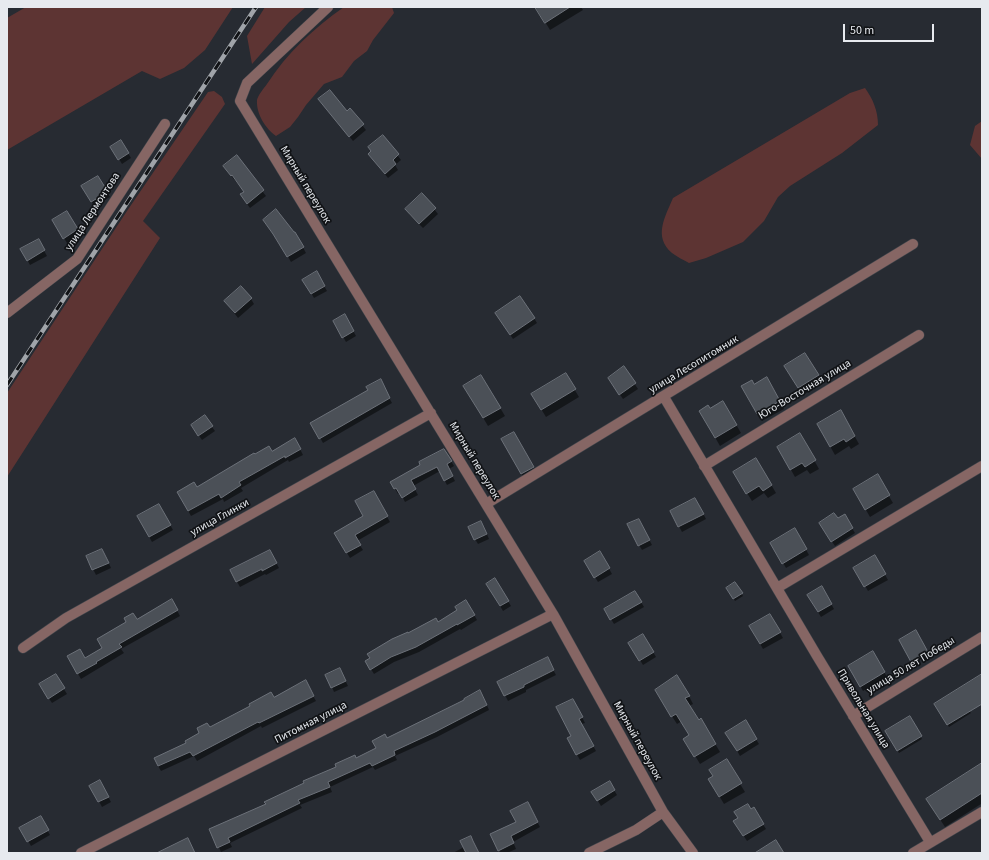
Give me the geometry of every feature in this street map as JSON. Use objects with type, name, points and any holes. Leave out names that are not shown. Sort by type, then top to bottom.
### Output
[{"type":"street","name":"Мирный переулок","points":[[328,7],[247,83],[240,101],[553,614],[663,812],[693,853]]},
{"type":"street","name":"улица Лермонтова","points":[[7,313],[77,260],[165,124]]},
{"type":"street","name":"улица Лесопитомник","points":[[486,504],[913,244]]},
{"type":"street","name":"Юго-Восточная улица","points":[[704,466],[919,335]]},
{"type":"street","name":"Привольная улица","points":[[664,397],[853,716],[930,842]]},
{"type":"street","name":"улица Глинки","points":[[22,648],[66,618],[431,413]]},
{"type":"street","points":[[777,588],[982,466]]},
{"type":"street","name":"Питомная улица","points":[[81,853],[553,614]]},
{"type":"street","name":"улица 50 лет Победы","points":[[853,716],[982,637]]},
{"type":"street","points":[[589,853],[636,830],[663,812]]},
{"type":"street","points":[[913,853],[982,812]]},
{"type":"shaded area","points":[[26,7],[233,7],[205,50],[184,68],[160,79],[142,71],[7,150],[7,18]]},
{"type":"shaded area","points":[[265,7],[306,7],[289,22],[252,64],[247,36]]},
{"type":"shaded area","points":[[344,7],[392,7],[394,13],[373,40],[367,51],[354,61],[342,77],[324,84],[290,127],[276,136],[262,121],[257,105],[259,96],[283,62],[292,52],[312,32]]},
{"type":"shaded area","points":[[865,88],[874,105],[878,125],[842,153],[790,186],[778,197],[764,221],[743,242],[706,258],[689,263],[672,253],[666,247],[663,240],[662,227],[673,198],[850,93]]},
{"type":"shaded area","points":[[214,91],[222,97],[225,104],[143,221],[160,238],[7,477],[7,393],[127,211],[208,92]]},
{"type":"shaded area","points":[[982,121],[982,159],[970,145],[975,126]]},
{"type":"building","points":[[535,7],[570,7],[545,23]]},
{"type":"building","points":[[330,90],[347,111],[350,108],[364,124],[349,137],[318,99]]},
{"type":"building","points":[[383,135],[399,154],[393,160],[396,164],[385,174],[368,154],[371,151],[368,147]]},
{"type":"building","points":[[121,140],[129,153],[118,160],[110,147]]},
{"type":"building","points":[[237,155],[264,190],[247,204],[240,194],[244,192],[232,175],[231,176],[223,166]]},
{"type":"building","points":[[98,176],[108,192],[91,202],[81,186]]},
{"type":"building","points":[[422,193],[436,208],[419,224],[405,209]]},
{"type":"building","points":[[276,209],[295,232],[304,247],[287,257],[263,220]]},
{"type":"building","points":[[67,211],[78,229],[63,239],[52,220]]},
{"type":"building","points":[[39,239],[45,250],[27,261],[20,249]]},
{"type":"building","points":[[317,271],[325,286],[311,294],[302,280]]},
{"type":"building","points":[[241,286],[252,298],[235,313],[224,301]]},
{"type":"building","points":[[520,296],[535,318],[510,335],[495,313]]},
{"type":"building","points":[[345,314],[354,331],[342,338],[333,321]]},
{"type":"building","points":[[805,353],[819,375],[798,388],[784,366]]},
{"type":"building","points":[[624,366],[636,383],[619,395],[608,378]]},
{"type":"building","points":[[566,373],[576,389],[541,410],[531,394]]},
{"type":"building","points":[[481,375],[501,408],[483,418],[463,386]]},
{"type":"building","points":[[767,377],[780,401],[757,414],[741,386],[752,380],[754,384]]},
{"type":"building","points":[[381,379],[390,398],[319,439],[310,423],[368,390],[366,387]]},
{"type":"building","points":[[723,401],[737,425],[715,438],[699,411],[708,405],[710,408]]},
{"type":"building","points":[[841,410],[855,436],[846,442],[844,439],[830,447],[817,424]]},
{"type":"building","points":[[205,415],[213,426],[198,436],[191,425]]},
{"type":"building","points":[[514,432],[534,467],[521,474],[501,439]]},
{"type":"building","points":[[800,433],[816,460],[805,467],[802,463],[790,470],[777,447]]},
{"type":"building","points":[[295,438],[301,449],[285,458],[285,456],[239,482],[241,485],[221,498],[219,494],[188,511],[177,492],[194,482],[197,487],[254,453],[255,454],[269,446],[272,451]]},
{"type":"building","points":[[444,449],[452,461],[447,464],[453,476],[444,481],[437,467],[411,480],[416,489],[402,498],[390,482],[420,465],[419,462]]},
{"type":"building","points":[[756,458],[772,485],[763,491],[759,486],[746,494],[733,472]]},
{"type":"building","points":[[878,474],[890,495],[865,510],[853,489]]},
{"type":"building","points":[[374,491],[388,516],[355,535],[361,545],[346,553],[334,533],[363,516],[355,501]]},
{"type":"building","points":[[695,498],[704,514],[678,527],[670,511]]},
{"type":"building","points":[[159,504],[171,525],[149,537],[137,516]]},
{"type":"building","points":[[834,513],[838,518],[845,514],[853,528],[831,542],[819,523]]},
{"type":"building","points":[[639,519],[650,540],[638,546],[627,524]]},
{"type":"building","points":[[481,521],[487,534],[474,540],[468,527]]},
{"type":"building","points":[[795,528],[807,549],[782,564],[770,543]]},
{"type":"building","points":[[102,549],[109,563],[92,570],[86,556]]},
{"type":"building","points":[[270,550],[277,563],[236,582],[230,570]]},
{"type":"building","points":[[600,551],[610,568],[594,578],[584,561]]},
{"type":"building","points":[[875,555],[886,574],[864,587],[853,568]]},
{"type":"building","points":[[495,578],[509,601],[500,606],[486,584]]},
{"type":"building","points":[[735,582],[743,593],[733,599],[726,588]]},
{"type":"building","points":[[822,586],[832,604],[818,612],[807,595]]},
{"type":"building","points":[[635,591],[642,602],[610,620],[604,609]]},
{"type":"building","points":[[172,599],[178,610],[119,644],[122,647],[77,674],[67,656],[80,649],[85,658],[102,648],[97,639],[126,622],[124,618],[133,613],[137,619]]},
{"type":"building","points":[[466,600],[475,615],[416,647],[391,657],[370,670],[365,661],[370,658],[367,654],[392,639],[408,633],[436,618],[438,622],[457,610],[455,607]]},
{"type":"building","points":[[770,614],[781,632],[760,644],[749,626]]},
{"type":"building","points":[[916,630],[928,652],[911,662],[899,640]]},
{"type":"building","points":[[643,634],[654,652],[639,661],[628,643]]},
{"type":"building","points":[[873,651],[885,672],[860,687],[848,666]]},
{"type":"building","points":[[548,657],[554,670],[524,685],[524,687],[504,696],[497,682]]},
{"type":"building","points":[[340,668],[346,681],[331,688],[325,675]]},
{"type":"building","points":[[56,674],[65,688],[48,699],[39,684]]},
{"type":"building","points":[[982,674],[982,704],[947,725],[934,704]]},
{"type":"building","points":[[677,675],[690,696],[685,698],[699,720],[701,718],[716,744],[694,757],[683,739],[689,735],[676,714],[671,717],[655,690]]},
{"type":"building","points":[[306,680],[314,696],[259,723],[258,722],[193,756],[190,752],[158,766],[154,758],[186,743],[185,741],[199,733],[197,728],[207,723],[210,727],[250,706],[249,704],[271,692],[274,697]]},
{"type":"building","points":[[480,690],[487,705],[394,751],[395,755],[372,766],[370,763],[328,782],[330,787],[298,800],[300,803],[228,838],[230,842],[217,848],[209,829],[266,804],[264,802],[304,783],[303,781],[336,767],[335,764],[355,755],[356,758],[376,748],[372,741],[385,734],[387,738],[464,700]]},
{"type":"building","points":[[573,699],[583,717],[579,719],[594,746],[576,755],[567,738],[571,736],[556,707]]},
{"type":"building","points":[[910,716],[922,736],[897,751],[885,731]]},
{"type":"building","points":[[746,720],[757,739],[737,751],[725,733]]},
{"type":"building","points":[[727,759],[742,783],[719,797],[708,779],[713,776],[709,770]]},
{"type":"building","points":[[982,763],[982,793],[940,820],[926,799]]},
{"type":"building","points":[[100,780],[109,797],[98,802],[89,786]]},
{"type":"building","points":[[610,781],[615,790],[597,801],[591,792]]},
{"type":"building","points":[[528,802],[538,822],[511,836],[514,843],[498,851],[490,834],[516,822],[510,811]]},
{"type":"building","points":[[748,804],[751,809],[754,807],[764,824],[743,836],[733,821],[738,818],[734,812]]},
{"type":"building","points":[[41,816],[49,830],[27,842],[19,828]]},
{"type":"building","points":[[471,836],[479,853],[466,853],[460,841]]},
{"type":"building","points":[[188,838],[195,853],[157,853]]},
{"type":"building","points":[[776,840],[784,853],[755,853]]},
{"type":"railway","points":[[7,385],[256,7]]}]
